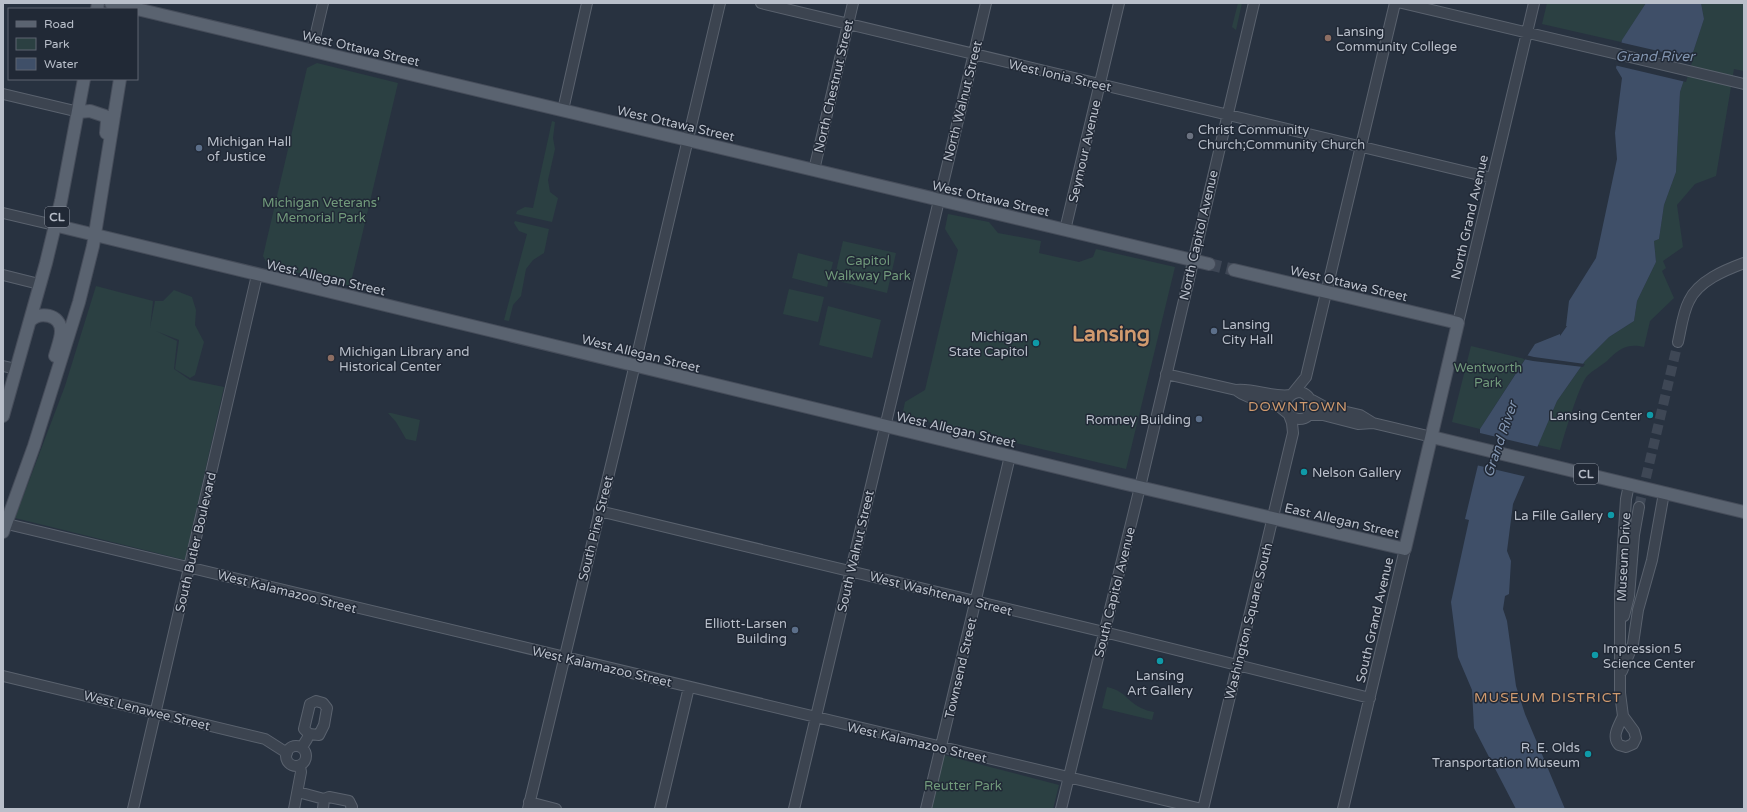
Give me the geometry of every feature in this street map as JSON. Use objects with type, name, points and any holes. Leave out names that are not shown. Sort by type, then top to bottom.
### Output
[{"type":"main road","name":"West Ottawa Street","points":[[111,3],[132,7]]},
{"type":"main road","name":"West Ottawa Street","points":[[138,8],[1209,264]]},
{"type":"main road","name":"CL","points":[[3,416],[30,322],[61,201],[84,80]]},
{"type":"main road","points":[[4,526],[34,446],[72,327],[93,246],[120,80]]},
{"type":"main road","points":[[79,112],[90,111],[100,113],[105,116],[108,121],[98,184],[99,211]]},
{"type":"main road","name":"West Allegan Street","points":[[54,225],[1273,519]]},
{"type":"main road","name":"West Ottawa Street","points":[[1234,270],[1458,323]]},
{"type":"main road","points":[[30,322],[38,316],[47,316],[58,322],[61,330],[37,414],[34,446]]},
{"type":"main road","name":"North Grand Avenue","points":[[1432,437],[1458,323]]},
{"type":"main road","name":"CL","points":[[1432,437],[1744,512]]},
{"type":"main road","name":"South Grand Avenue","points":[[1406,549],[1432,437]]},
{"type":"main road","name":"East Allegan Street","points":[[1273,519],[1406,549]]},
{"type":"street","points":[[312,50],[323,3]]},
{"type":"street","points":[[563,110],[587,3]]},
{"type":"street","name":"South Pine Street","points":[[528,806],[720,3]]},
{"type":"street","name":"West Ionia Street","points":[[760,3],[1492,178]]},
{"type":"street","name":"North Chestnut Street","points":[[814,170],[853,3]]},
{"type":"street","name":"North Walnut Street","points":[[916,292],[986,3]]},
{"type":"street","name":"Seymour Avenue","points":[[1065,230],[1119,3]]},
{"type":"street","name":"North Capitol Avenue","points":[[1166,374],[1254,3]]},
{"type":"street","points":[[1306,417],[1312,408],[1306,377],[1395,3]]},
{"type":"street","points":[[1402,3],[1744,84]]},
{"type":"street","name":"North Grand Avenue","points":[[1458,323],[1534,3]]},
{"type":"street","points":[[3,94],[79,112]]},
{"type":"street","name":"West Allegan Street","points":[[3,213],[54,225]]},
{"type":"street","points":[[1678,342],[1689,300],[1700,287],[1721,273],[1744,263]]},
{"type":"street","points":[[3,275],[39,284]]},
{"type":"street","name":"South Butler Boulevard","points":[[133,809],[257,275]]},
{"type":"street","name":"South Walnut Street","points":[[794,809],[916,292]]},
{"type":"street","points":[[3,366],[16,369]]},
{"type":"street","points":[[1166,374],[1236,390],[1247,389],[1277,395],[1301,392],[1325,406],[1360,415],[1373,423]]},
{"type":"street","name":"South Capitol Avenue","points":[[1061,809],[1140,487],[1166,374]]},
{"type":"street","points":[[1289,414],[1286,404],[1287,400],[1306,377]]},
{"type":"street","points":[[1236,390],[1244,397],[1275,404],[1296,419],[1323,415],[1358,424],[1373,423],[1432,437]]},
{"type":"street","name":"Washington Square South","points":[[1202,809],[1293,433],[1289,414]]},
{"type":"street","name":"Washington Square South","points":[[1293,433],[1306,417]]},
{"type":"street","name":"Townsend Street","points":[[926,809],[1010,456]]},
{"type":"street","name":"Museum Drive","points":[[1623,716],[1620,679],[1621,579],[1626,499],[1630,485]]},
{"type":"street","name":"Museum Drive","points":[[1620,679],[1633,644],[1638,610],[1652,560],[1664,493]]},
{"type":"street","name":"Museum Drive","points":[[1621,630],[1629,596],[1633,562],[1634,535],[1639,507]]},
{"type":"street","name":"West Washtenaw Street","points":[[599,511],[1237,664],[1370,698]]},
{"type":"street","name":"West Kalamazoo Street","points":[[4,526],[189,567],[815,718],[1202,809]]},
{"type":"street","name":"South Grand Avenue","points":[[1343,809],[1406,549]]},
{"type":"street","name":"Museum Drive","points":[[1633,562],[1636,574],[1638,610]]},
{"type":"street","name":"West Lenawee Street","points":[[3,676],[265,739],[287,752],[286,759],[290,764],[300,766]]},
{"type":"street","points":[[660,809],[689,687]]},
{"type":"street","points":[[302,747],[308,739],[309,734]]},
{"type":"street","points":[[287,752],[293,746],[302,747]]},
{"type":"street","points":[[294,809],[301,772],[300,766],[305,762],[307,756],[302,747]]},
{"type":"street","points":[[298,792],[323,804],[329,797],[349,801],[352,807],[351,809]]},
{"type":"street","points":[[528,806],[556,809]]},
{"type":"green space","points":[[1238,3],[1242,3],[1236,30],[1232,27]]},
{"type":"green space","points":[[1547,3],[1646,3],[1621,42],[1542,24]]},
{"type":"green space","points":[[1701,3],[1744,3],[1744,71],[1734,69],[1716,176],[1695,184],[1677,205],[1683,247],[1663,261],[1666,268],[1662,271],[1674,298],[1650,321],[1644,347],[1633,346],[1619,350],[1587,376],[1576,400],[1560,450],[1538,445],[1557,401],[1585,361],[1609,337],[1634,321],[1637,301],[1656,262],[1654,241],[1659,239],[1664,205],[1676,172],[1680,92],[1704,19]]},
{"type":"green space","name":"Michigan Veterans' Memorial Park","points":[[317,63],[398,83],[350,286],[268,265],[263,256],[307,68]]},
{"type":"green space","points":[[552,121],[555,122],[553,138],[555,149],[548,180],[550,192],[558,198],[552,222],[516,214],[517,211],[525,207],[533,208]]},
{"type":"green space","points":[[948,214],[989,222],[998,233],[1041,241],[1039,253],[1079,262],[1093,257],[1096,249],[1175,267],[1126,469],[902,416],[905,402],[925,390],[958,250],[945,229]]},
{"type":"green space","points":[[515,221],[549,229],[544,253],[533,260],[526,269],[521,296],[513,305],[509,321],[504,320],[527,234],[519,231],[514,223]]},
{"type":"green space","name":"Capitol Walkway Park","points":[[843,241],[896,253],[887,293],[834,280]]},
{"type":"green space","name":"Capitol Walkway Park","points":[[798,253],[833,262],[827,287],[792,278]]},
{"type":"green space","points":[[96,286],[153,301],[150,328],[155,301],[163,301],[174,290],[192,297],[196,310],[195,325],[204,342],[195,375],[190,378],[175,369],[179,340],[156,331],[177,341],[174,369],[190,380],[224,387],[185,560],[15,518],[65,386]]},
{"type":"green space","name":"Capitol Walkway Park","points":[[789,289],[824,297],[818,322],[783,314]]},
{"type":"green space","name":"Capitol Walkway Park","points":[[828,306],[881,320],[872,358],[819,345]]},
{"type":"green space","name":"Wentworth Park","points":[[1471,346],[1525,359],[1480,429],[1452,422]]},
{"type":"green space","points":[[388,413],[420,420],[416,441],[406,439],[396,422]]},
{"type":"green space","points":[[1107,687],[1122,693],[1141,708],[1154,712],[1152,720],[1102,708]]},
{"type":"green space","name":"Reutter Park","points":[[944,755],[1059,785],[1053,809],[932,809]]},
{"type":"water","name":"Grand River","points":[[1646,3],[1701,3],[1704,19],[1680,92],[1676,172],[1664,205],[1659,239],[1654,241],[1656,262],[1637,301],[1634,321],[1609,337],[1585,361],[1557,401],[1513,504],[1507,551],[1511,561],[1509,594],[1505,596],[1503,609],[1507,621],[1516,686],[1525,714],[1565,809],[1516,809],[1474,728],[1472,690],[1458,657],[1451,602],[1469,520],[1465,519],[1478,465],[1480,429],[1535,344],[1560,334],[1560,336],[1567,326],[1569,301],[1596,258],[1617,159],[1615,133],[1622,78],[1616,68],[1622,40]]},
{"type":"pier","points":[[1619,42],[1693,59],[1686,82],[1614,65]]},
{"type":"pier","points":[[1526,355],[1585,364],[1583,367],[1523,359]]},
{"type":"pier","points":[[1478,430],[1480,433],[1539,447],[1527,477],[1476,465]]},
{"type":"tunnel","points":[[1209,264],[1234,270]]},
{"type":"tunnel","points":[[1639,507],[1678,342]]},
{"type":"place","name":"Lansing Community College","points":[[1328,38]]},
{"type":"place","name":"Christ Community Church;Community Church","points":[[1190,136]]},
{"type":"place","name":"Michigan Hall of Justice","points":[[199,148]]},
{"type":"place","name":"Lansing City Hall","points":[[1214,331]]},
{"type":"place","name":"Michigan State Capitol","points":[[1036,343]]},
{"type":"place","name":"Michigan Library and Historical Center","points":[[331,358]]},
{"type":"place","name":"Lansing Center","points":[[1650,415]]},
{"type":"place","name":"Romney Building","points":[[1199,419]]},
{"type":"place","name":"Nelson Gallery","points":[[1304,472]]},
{"type":"place","name":"La Fille Gallery","points":[[1611,515]]},
{"type":"place","name":"Elliott-Larsen Building","points":[[795,630]]},
{"type":"place","name":"Impression 5 Science Center","points":[[1595,655]]},
{"type":"place","name":"Lansing Art Gallery","points":[[1160,661]]},
{"type":"place","name":"R. E. Olds Transportation Museum","points":[[1588,754]]},
{"type":"district","name":"Lansing","points":[[1111,334]]},
{"type":"district","name":"DOWNTOWN","points":[[1298,406]]},
{"type":"district","name":"MUSEUM DISTRICT","points":[[1548,697]]}]
